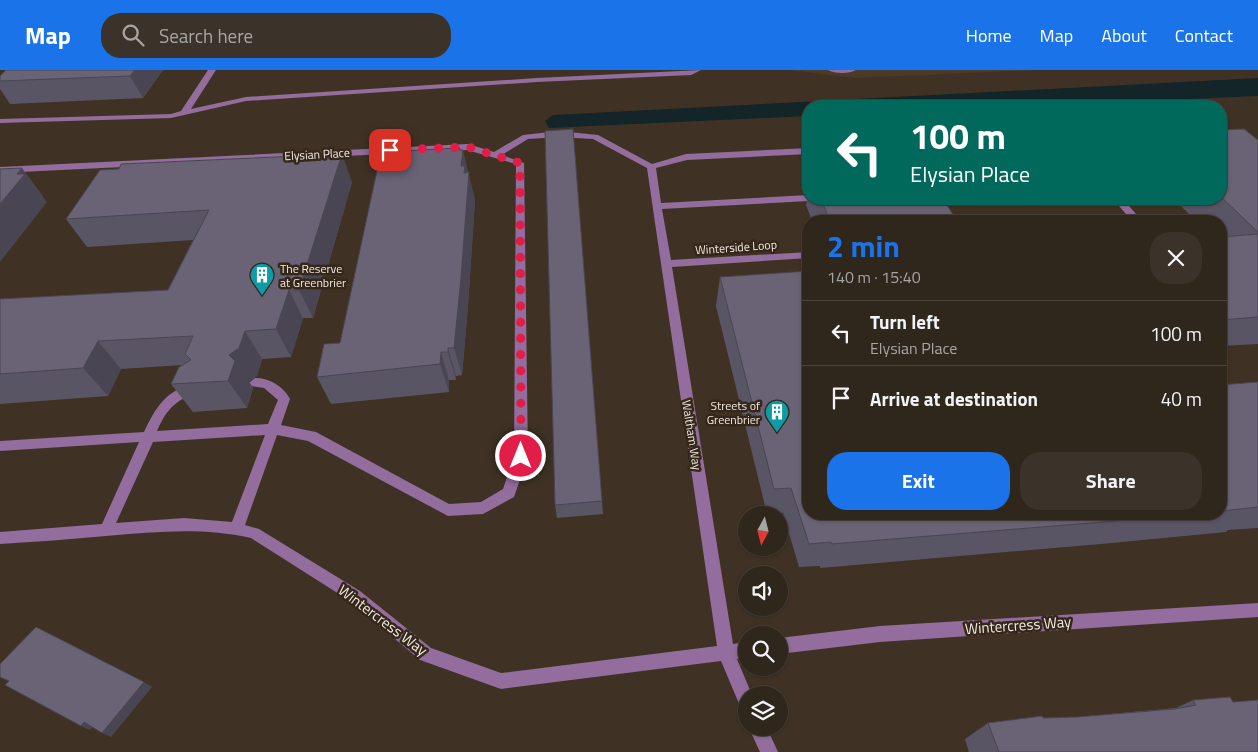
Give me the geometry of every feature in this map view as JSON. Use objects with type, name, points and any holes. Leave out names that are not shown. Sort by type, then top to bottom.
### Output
[{"type":"street","points":[[184,113],[212,70]]},
{"type":"street","points":[[640,70],[650,75]]},
{"type":"street","points":[[0,121],[171,116],[246,99],[692,73],[697,70]]},
{"type":"street","points":[[832,70],[852,70]]},
{"type":"street","points":[[494,155],[526,137],[559,134],[595,137],[651,167],[686,157],[802,152]]},
{"type":"street","name":"Elysian Place","points":[[0,170],[468,147],[520,163],[521,456],[509,493],[483,508],[448,510],[310,436],[274,430],[0,446]]},
{"type":"street","name":"Waltham Way","points":[[651,167],[726,653],[740,686]]},
{"type":"street","points":[[657,206],[802,198]]},
{"type":"street","points":[[1123,205],[1132,215]]},
{"type":"street","name":"Winterside Loop","points":[[666,264],[802,255]]},
{"type":"street","points":[[237,528],[284,399],[275,388],[262,383],[254,383]]},
{"type":"street","points":[[106,530],[160,411],[173,398],[193,388],[203,387]]},
{"type":"street","name":"Wintercress Way","points":[[0,538],[182,524],[226,525],[237,528],[254,533],[354,596],[426,654],[500,681],[738,651]]},
{"type":"street","name":"Wintercress Way","points":[[788,645],[880,634],[1258,610]]},
{"type":"street","points":[[762,736],[769,752]]},
{"type":"shaded area","points":[[789,70],[1037,70],[855,78]]},
{"type":"shaded area","points":[[1258,78],[1258,96],[1167,100],[839,100]]},
{"type":"shaded area","points":[[802,102],[802,116],[549,128],[545,121],[553,115]]},
{"type":"building","points":[[6,70],[135,70],[130,76],[0,81],[0,76]]},
{"type":"building","points":[[573,129],[602,501],[555,505],[545,131]]},
{"type":"building","points":[[1244,129],[1258,140],[1258,232],[1227,203],[1227,130]]},
{"type":"building","points":[[460,148],[459,150],[463,150],[461,166],[465,166],[464,173],[469,172],[454,348],[448,348],[448,352],[441,352],[440,364],[317,377],[324,344],[340,343],[381,152]]},
{"type":"building","points":[[342,154],[299,290],[289,290],[276,329],[245,331],[239,348],[229,355],[235,361],[228,381],[171,384],[179,367],[191,360],[185,354],[193,336],[98,341],[83,368],[0,374],[0,299],[168,290],[209,210],[66,219],[100,170],[119,169],[121,164]]},
{"type":"building","points":[[22,168],[17,174],[25,174],[0,204],[0,169]]},
{"type":"building","points":[[823,205],[947,205],[953,215],[828,215]]},
{"type":"building","points":[[1258,234],[1258,317],[1227,320],[1227,237]]},
{"type":"building","points":[[802,271],[802,520],[1128,520],[831,544],[831,542],[809,544],[791,488],[774,489],[720,277]]},
{"type":"building","points":[[1258,382],[1258,507],[1227,510],[1227,385]]},
{"type":"building","points":[[36,627],[144,682],[102,733],[84,722],[81,726],[5,685],[9,681],[0,677],[0,664]]},
{"type":"building","points":[[1230,697],[1233,702],[1258,700],[1258,752],[999,752],[988,723],[1042,716],[1043,718],[1077,717],[1174,709],[1196,705],[1193,700]]},
{"type":"place","name":"The Reserve at Greenbrier","points":[[262,296]]},
{"type":"place","name":"Streets of Greenbrier","points":[[777,433]]},
{"type":"route","points":[[390,150],[468,147],[520,163],[521,456]]}]
